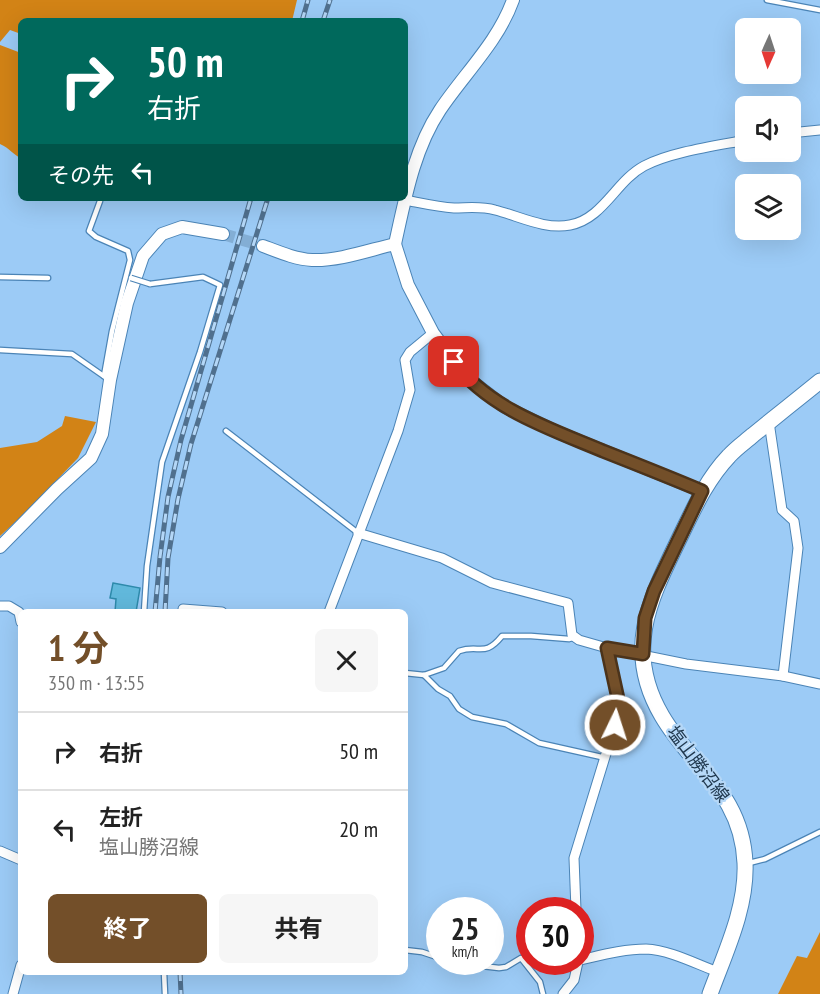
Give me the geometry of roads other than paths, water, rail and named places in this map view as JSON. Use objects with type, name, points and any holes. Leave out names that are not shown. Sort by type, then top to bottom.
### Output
[{"type":"main road","name":"塩山勝沼線","points":[[710,994],[739,909],[745,864],[738,827],[730,807],[707,773],[663,718],[650,694],[645,676],[643,654],[645,618],[654,591],[702,491],[729,455],[820,381]]},
{"type":"street","points":[[408,191],[427,133],[439,111],[502,26],[513,0]]},
{"type":"street","points":[[801,132],[820,130]]},
{"type":"street","points":[[408,201],[436,206],[484,208],[547,224],[572,225],[584,220],[599,209],[646,165],[682,154],[735,142]]},
{"type":"street","points":[[405,201],[395,244],[408,285],[433,333],[465,376],[505,407],[557,432],[702,491]]},
{"type":"street","points":[[0,547],[91,458],[102,434],[107,378],[127,303],[143,256],[162,234],[182,227],[223,234]]},
{"type":"street","points":[[262,246],[289,256],[312,260],[395,244]]},
{"type":"street","points":[[330,609],[398,431],[410,390],[405,360],[410,352],[433,333]]},
{"type":"street","points":[[769,422],[782,510],[794,521],[798,548],[783,676]]},
{"type":"street","points":[[358,533],[442,558],[492,583],[568,603],[572,635],[579,640],[686,664],[783,676],[820,684]]},
{"type":"street","points":[[0,606],[9,606],[18,611]]},
{"type":"street","points":[[576,897],[574,858],[620,708],[607,648]]},
{"type":"street","points":[[0,851],[18,859]]},
{"type":"street","points":[[594,958],[647,949],[718,972]]},
{"type":"street","points":[[14,994],[19,975]]},
{"type":"street","points":[[563,994],[575,975]]},
{"type":"lane","points":[[767,0],[820,10]]},
{"type":"lane","points":[[0,350],[72,354],[107,378],[112,331],[129,277],[130,260],[128,251],[96,237],[89,231],[100,201]]},
{"type":"lane","points":[[0,277],[48,278]]},
{"type":"lane","points":[[129,277],[150,284],[203,277],[220,285],[200,352],[162,462],[147,566],[144,609]]},
{"type":"lane","points":[[226,431],[358,533]]},
{"type":"lane","points":[[408,672],[424,675],[444,668],[459,651],[485,650],[493,647],[502,636],[569,639],[575,637]]},
{"type":"lane","points":[[424,675],[438,689],[450,696],[459,709],[472,717],[506,724],[539,743],[606,758]]},
{"type":"lane","points":[[745,864],[765,858],[820,832]]},
{"type":"lane","points":[[408,950],[426,953]]},
{"type":"lane","points":[[504,967],[521,958],[540,982],[543,994]]},
{"type":"lane","points":[[164,975],[165,994]]},
{"type":"tunnel","points":[[223,234],[263,246]]},
{"type":"railway","points":[[303,18],[308,0]]},
{"type":"railway","points":[[324,18],[330,0]]},
{"type":"railway","points":[[155,609],[168,497],[181,440],[250,201]]},
{"type":"railway","points":[[165,609],[168,558],[178,499],[191,444],[267,201]]},
{"type":"railway","points":[[180,975],[181,994]]}]
